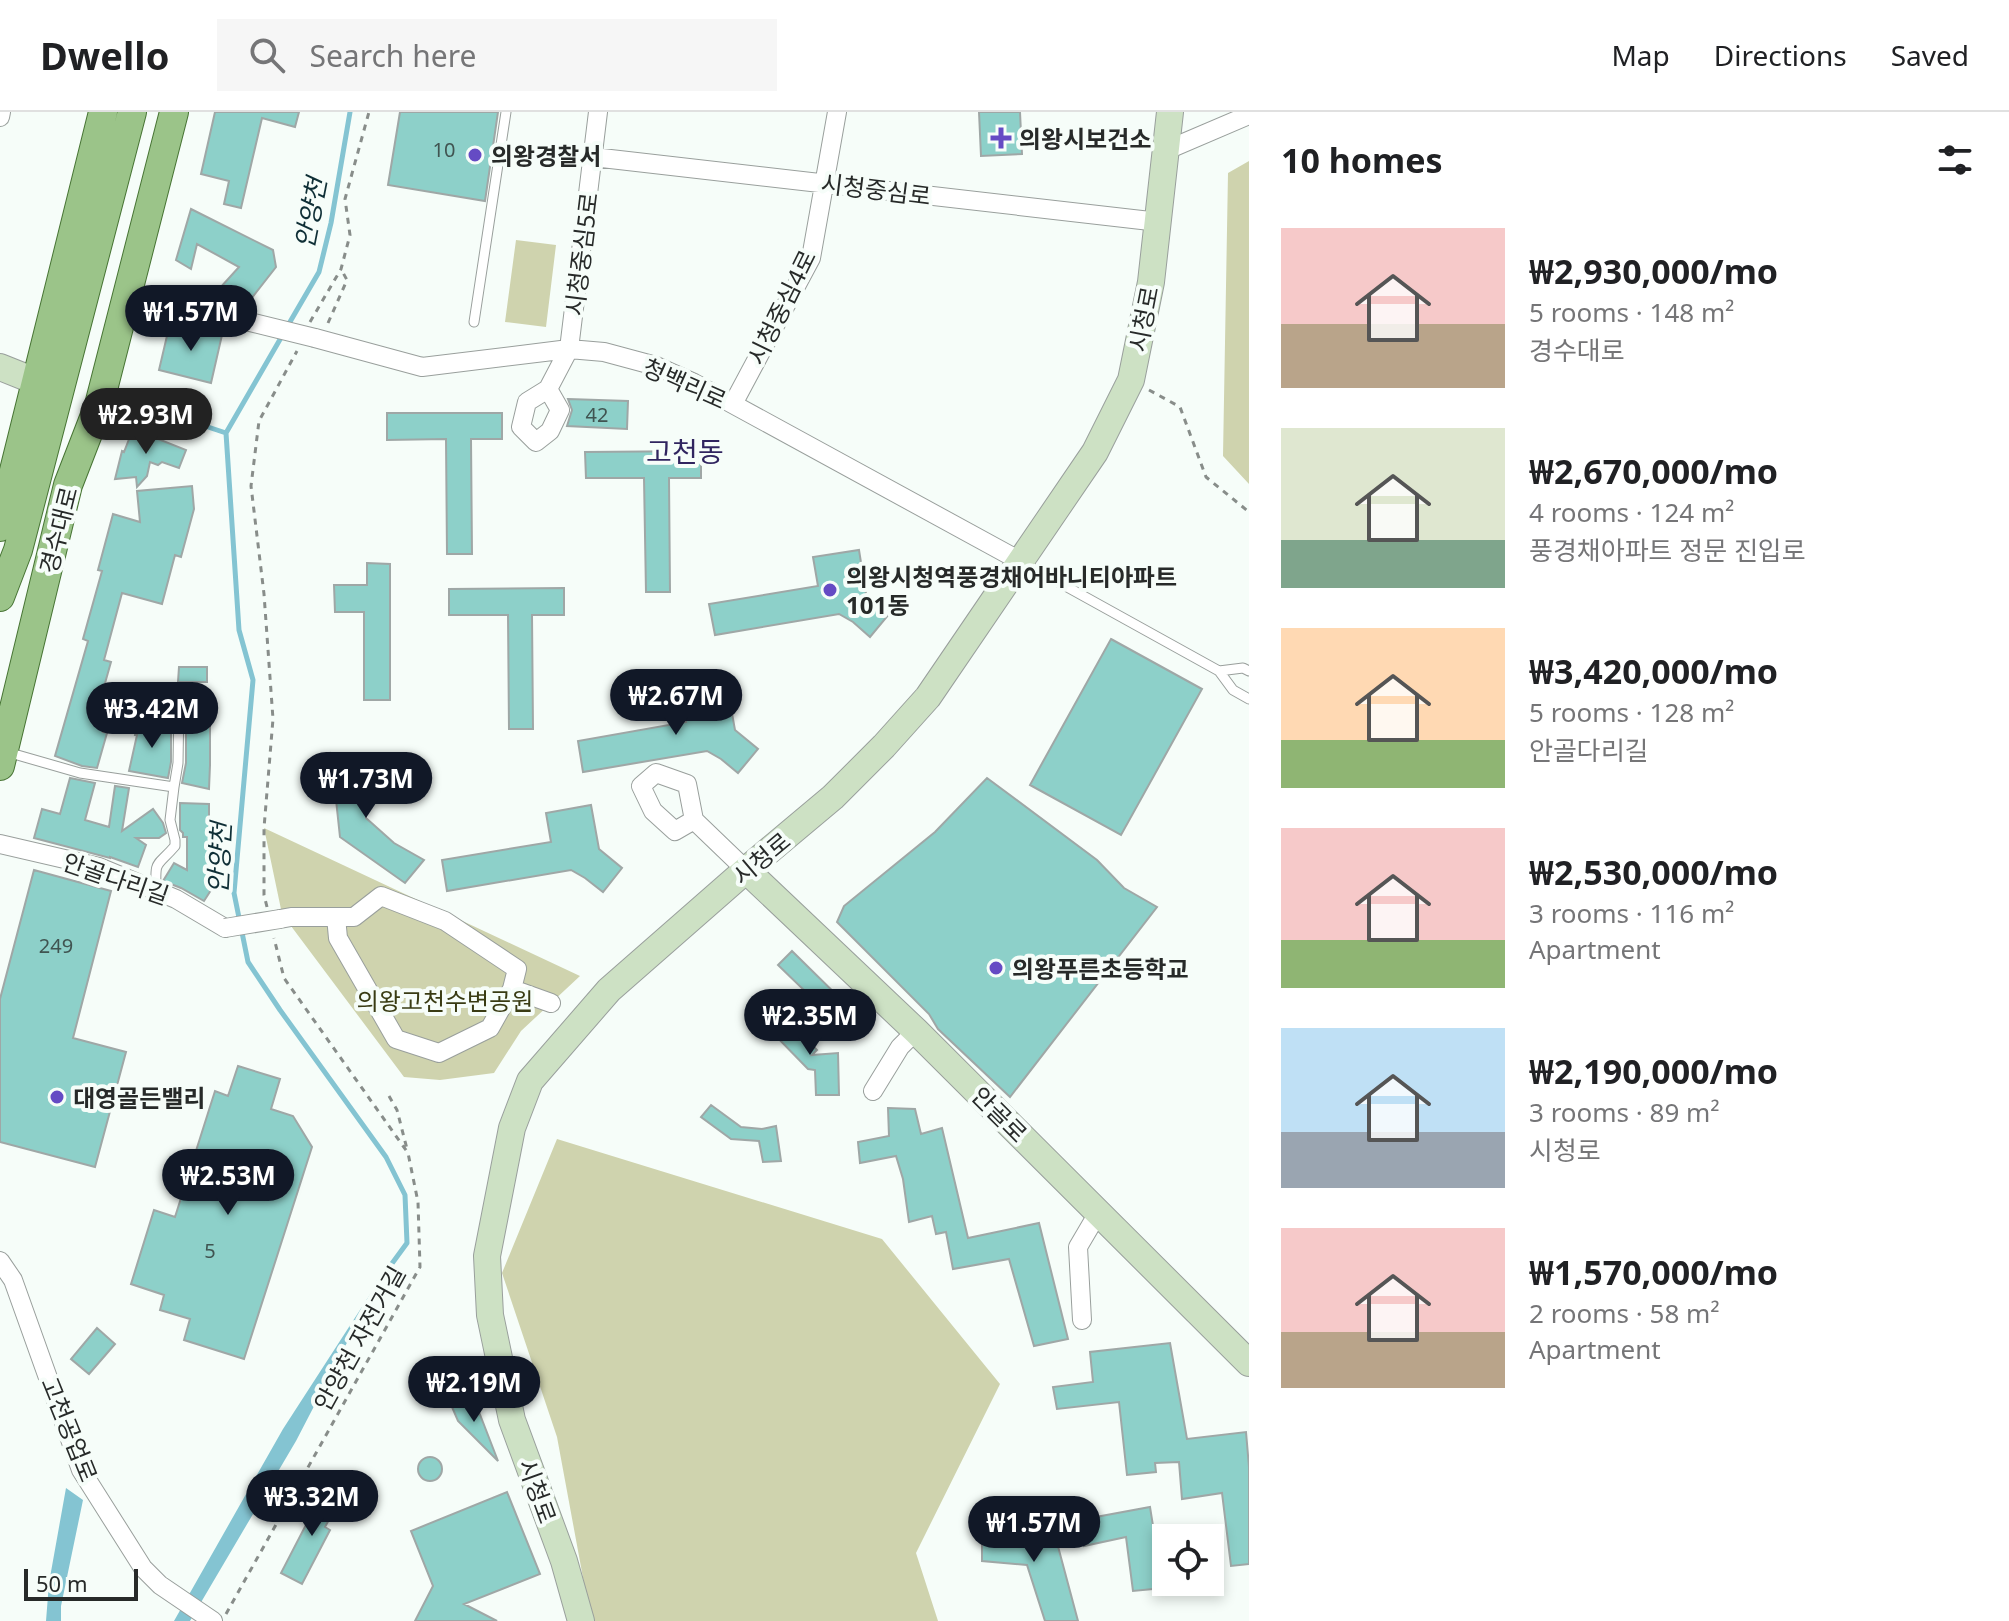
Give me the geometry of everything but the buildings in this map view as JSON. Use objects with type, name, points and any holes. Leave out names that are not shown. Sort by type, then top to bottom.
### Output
[{"type":"main road","points":[[0,527],[103,112]]},
{"type":"main road","points":[[0,597],[18,550],[132,112]]},
{"type":"main road","points":[[68,485],[80,389],[150,112]]},
{"type":"main road","name":"경수대로","points":[[2,758],[68,485],[99,405],[174,112]]},
{"type":"street","name":"시청중심5로","points":[[569,349],[598,112]]},
{"type":"street","name":"시청중심4로","points":[[733,404],[811,258],[837,112]]},
{"type":"street","name":"시청로","points":[[581,1621],[564,1561],[512,1420],[490,1315],[487,1256],[512,1128],[530,1081],[609,990],[833,797],[884,746],[928,697],[1095,452],[1131,380],[1151,282],[1170,112]]},
{"type":"street","points":[[1167,150],[1249,115]]},
{"type":"street","name":"시청중심로","points":[[593,157],[1159,222]]},
{"type":"street","name":"청백리로","points":[[127,297],[311,336],[422,367],[569,349],[604,352],[656,366],[694,383],[1022,562]]},
{"type":"street","points":[[548,389],[569,349]]},
{"type":"street","points":[[0,367],[35,381]]},
{"type":"street","points":[[694,820],[746,870]]},
{"type":"street","name":"안골다리길","points":[[0,844],[99,867],[176,899],[225,928],[291,917],[336,917]]},
{"type":"street","name":"안골로","points":[[746,870],[916,1031],[1249,1363]]},
{"type":"street","points":[[381,896],[445,921],[517,969],[512,989],[490,1028],[439,1053],[396,1039],[338,938],[336,917],[354,917],[381,896]]},
{"type":"street","points":[[512,989],[551,1003]]},
{"type":"street","points":[[873,1091],[900,1047],[916,1031]]},
{"type":"street","points":[[1082,1320],[1078,1247],[1098,1213]]},
{"type":"street","name":"고천공업로","points":[[0,1261],[13,1280],[81,1470],[143,1568],[160,1585],[213,1621]]},
{"type":"lane","points":[[474,322],[506,112]]},
{"type":"lane","points":[[1022,562],[1219,671],[1233,690],[1249,699]]},
{"type":"lane","points":[[1219,671],[1243,668],[1249,671]]},
{"type":"lane","points":[[156,891],[158,862],[175,846],[170,820],[178,763],[179,702]]},
{"type":"lane","points":[[2,758],[174,787]]},
{"type":"path","points":[[311,336],[341,269],[350,235],[345,199],[369,112]]},
{"type":"path","points":[[267,909],[264,895],[264,828],[273,719],[264,594],[251,486],[259,421],[347,280],[341,269]]},
{"type":"path","points":[[1131,380],[1180,407],[1206,477],[1249,512]]},
{"type":"path","name":"안양천 자전거길","points":[[222,1621],[420,1267],[418,1202],[408,1153],[284,978],[274,937]]},
{"type":"path","points":[[389,1096],[397,1110],[408,1153]]},
{"type":"green space","points":[[1249,161],[1249,484],[1223,456],[1228,173]]},
{"type":"green space","points":[[516,240],[556,245],[546,327],[505,322]]},
{"type":"green space","name":"의왕고천수변공원","points":[[264,828],[580,976],[521,1031],[494,1073],[440,1080],[404,1077],[282,914]]},
{"type":"green space","points":[[557,1139],[882,1239],[1000,1384],[916,1553],[938,1621],[591,1621],[557,1437],[502,1273]]},
{"type":"water","points":[[380,1279],[296,1441],[190,1621],[174,1621],[283,1429]]},
{"type":"water","points":[[66,1488],[83,1500],[61,1606],[61,1621],[46,1621],[49,1583]]},
{"type":"waterway","name":"안양천","points":[[287,327],[319,272],[331,223],[350,112]]},
{"type":"waterway","name":"안양천","points":[[282,336],[226,433],[239,630],[253,680],[234,893],[248,962],[386,1157],[405,1195],[407,1243],[377,1284]]},
{"type":"waterway","points":[[127,400],[226,433]]},
{"type":"place","name":"의왕시보건소","points":[[1001,138]]},
{"type":"place","name":"의왕경찰서","points":[[475,155]]},
{"type":"place","name":"의왕시청역풍경채어바니티아파트 101동","points":[[830,590]]},
{"type":"place","name":"의왕푸른초등학교","points":[[996,968]]},
{"type":"place","name":"대영골든밸리","points":[[57,1097]]},
{"type":"district","name":"고천동","points":[[685,451]]}]
